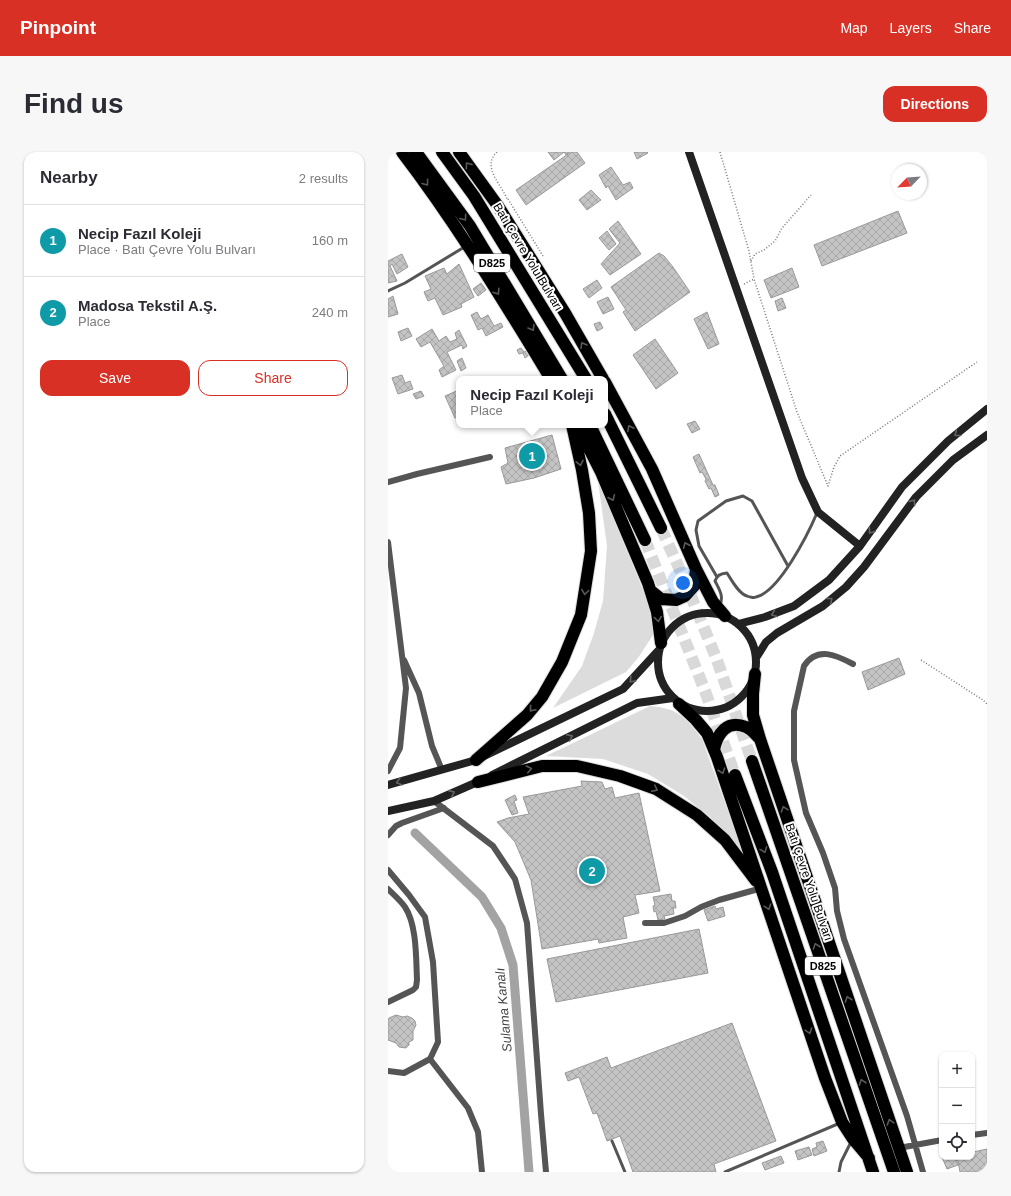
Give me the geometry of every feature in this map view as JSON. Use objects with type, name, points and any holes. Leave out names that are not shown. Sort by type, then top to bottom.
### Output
[{"type":"highway","points":[[402,152],[434,194],[549,376]]},
{"type":"highway","name":"D825","points":[[416,152],[470,226],[560,376]]},
{"type":"highway","name":"Batı Çevre Yolu Bulvarı","points":[[442,152],[474,196],[584,376]]},
{"type":"highway","points":[[459,152],[503,202],[601,376]]},
{"type":"highway","points":[[608,388],[652,469],[696,569],[713,602],[722,612]]},
{"type":"highway","points":[[608,420],[661,528]]},
{"type":"highway","points":[[476,760],[527,715],[542,697],[562,662],[581,615],[591,551],[589,513],[582,470],[573,428]]},
{"type":"highway","points":[[579,428],[602,472],[650,591],[657,612],[659,647]]},
{"type":"highway","points":[[591,428],[645,540]]},
{"type":"highway","points":[[650,591],[661,599],[676,600],[685,596],[694,586],[696,569]]},
{"type":"highway","points":[[755,674],[753,715],[760,739],[907,1172]]},
{"type":"highway","points":[[676,701],[707,733],[762,888],[825,1078],[842,1122],[853,1139],[869,1158]]},
{"type":"highway","points":[[714,750],[716,739],[724,729],[734,725],[747,727],[760,739]]},
{"type":"highway","name":"Batı Çevre Yolu Bulvarı","points":[[752,761],[894,1172]]},
{"type":"highway","points":[[478,782],[542,766],[577,766],[620,776],[656,789],[696,815],[724,840],[762,888]]},
{"type":"highway","name":"D825","points":[[735,775],[772,872],[873,1172]]},
{"type":"main road","points":[[690,152],[802,478],[818,512],[860,546]]},
{"type":"main road","points":[[738,624],[765,617],[794,606],[829,580],[860,546],[902,487],[948,441],[987,409]]},
{"type":"main road","points":[[756,658],[766,642],[777,633],[823,606],[846,587],[864,567],[916,497],[953,460],[987,435]]},
{"type":"main road","points":[[388,785],[476,760],[623,689],[659,647],[669,630],[680,620],[694,614],[722,612],[738,624],[747,634],[753,645],[756,658],[755,674],[749,688],[739,700],[725,708],[710,712],[694,710],[676,701],[664,688],[659,677],[657,664],[659,647]]},
{"type":"main road","points":[[388,811],[434,801],[478,782],[637,703],[676,701]]},
{"type":"street","points":[[388,482],[490,457]]},
{"type":"street","points":[[388,542],[406,688],[400,748],[388,771]]},
{"type":"street","points":[[402,654],[419,693],[432,746],[442,770]]},
{"type":"street","points":[[853,664],[835,655],[820,654],[808,660],[804,666],[794,711],[794,760],[806,813],[823,853],[835,888],[837,911],[844,940],[906,1116],[923,1172]]},
{"type":"street","points":[[434,801],[493,846],[515,879],[527,923],[546,1172]]},
{"type":"street","points":[[388,835],[396,826],[402,823],[444,808]]},
{"type":"street","points":[[388,870],[409,894],[425,916],[433,962],[438,1042],[430,1060],[404,1073],[388,1071]]},
{"type":"street","points":[[645,922],[664,923],[686,916],[701,907],[719,900],[762,888]]},
{"type":"street","points":[[388,889],[405,907],[409,915],[413,930],[417,980],[416,987],[413,990],[388,1002]]},
{"type":"street","points":[[430,1060],[468,1108],[478,1132],[482,1172]]},
{"type":"street","points":[[975,1135],[987,1133]]},
{"type":"street","points":[[899,1148],[939,1141]]},
{"type":"lane","points":[[388,291],[405,283],[467,246]]},
{"type":"lane","points":[[722,612],[721,593],[715,581],[716,577],[699,546],[696,530],[698,521],[726,501],[743,496],[752,501],[788,566]]},
{"type":"lane","points":[[716,577],[720,574],[727,574],[734,585],[746,596],[756,598],[772,588],[804,542],[818,512]]},
{"type":"lane","points":[[725,1172],[842,1122]]},
{"type":"lane","points":[[839,1172],[841,1162],[853,1139]]},
{"type":"lane","points":[[612,1141],[625,1172]]},
{"type":"path","points":[[497,152],[492,157],[490,166],[496,179],[503,202],[543,256]]},
{"type":"path","points":[[720,152],[754,279],[798,412],[828,486],[834,467],[840,456],[977,362]]},
{"type":"path","points":[[750,261],[755,254],[764,250],[775,241],[782,228],[811,195]]},
{"type":"path","points":[[737,288],[754,279]]},
{"type":"path","points":[[921,660],[987,704]]},
{"type":"shaded area","points":[[598,481],[655,619],[655,632],[638,658],[626,672],[553,708],[582,666],[594,633],[603,601],[607,546]]},
{"type":"shaded area","points":[[650,706],[667,709],[680,715],[686,719],[702,739],[743,853],[710,817],[684,796],[648,774],[603,759],[546,756]]},
{"type":"building","points":[[548,152],[564,152],[554,160]]},
{"type":"building","points":[[571,152],[577,152],[585,163],[526,205],[516,190]]},
{"type":"building","points":[[634,152],[647,152],[648,153],[637,159]]},
{"type":"building","points":[[611,167],[623,185],[630,182],[633,188],[616,200],[608,186],[606,188],[599,175]]},
{"type":"building","points":[[591,190],[601,200],[587,210],[579,200]]},
{"type":"building","points":[[898,211],[907,233],[822,266],[814,245]]},
{"type":"building","points":[[618,221],[641,254],[610,275],[601,264],[620,243],[609,229]]},
{"type":"building","points":[[607,231],[616,244],[609,250],[599,238]]},
{"type":"building","points":[[659,253],[664,256],[673,267],[690,292],[635,331],[623,312],[626,310],[611,287]]},
{"type":"building","points":[[402,254],[408,267],[397,274],[392,264],[390,266],[397,281],[388,283],[388,261]]},
{"type":"building","points":[[459,264],[474,297],[461,304],[462,307],[443,315],[435,298],[428,301],[424,292],[431,289],[425,276],[444,268],[447,274]]},
{"type":"building","points":[[792,268],[799,287],[771,298],[764,280]]},
{"type":"building","points":[[597,280],[602,288],[589,298],[583,289]]},
{"type":"building","points":[[481,283],[486,290],[478,296],[473,289]]},
{"type":"building","points":[[393,296],[398,314],[388,317],[388,299]]},
{"type":"building","points":[[608,297],[614,309],[603,314],[597,302]]},
{"type":"building","points":[[782,298],[786,308],[778,311],[775,301]]},
{"type":"building","points":[[477,312],[481,319],[488,315],[494,326],[501,323],[503,327],[486,336],[482,328],[478,330],[471,315]]},
{"type":"building","points":[[707,312],[719,344],[708,349],[694,319]]},
{"type":"building","points":[[600,322],[603,328],[597,331],[594,324]]},
{"type":"building","points":[[408,328],[412,336],[401,341],[398,332]]},
{"type":"building","points":[[432,329],[439,341],[446,336],[450,342],[457,339],[455,333],[459,330],[467,346],[463,349],[462,345],[447,352],[456,370],[442,377],[439,370],[444,366],[430,342],[421,347],[416,339]]},
{"type":"building","points":[[655,339],[678,373],[656,389],[633,355]]},
{"type":"building","points":[[521,348],[524,352],[527,351],[529,355],[525,358],[523,353],[519,354],[517,350]]},
{"type":"building","points":[[462,358],[466,368],[461,371],[457,361]]},
{"type":"building","points":[[402,375],[405,383],[410,381],[413,389],[398,394],[392,378]]},
{"type":"building","points":[[421,391],[424,396],[416,399],[413,394]]},
{"type":"building","points":[[456,391],[456,418],[455,418],[445,396]]},
{"type":"building","points":[[695,421],[700,429],[692,433],[687,424]]},
{"type":"building","points":[[552,435],[561,469],[534,478],[506,484],[501,467],[508,463],[505,448]]},
{"type":"building","points":[[699,454],[719,495],[715,497],[711,488],[709,489],[702,472],[700,473],[693,457]]},
{"type":"building","points":[[899,658],[905,674],[868,690],[862,672]]},
{"type":"building","points":[[581,781],[602,782],[605,789],[612,787],[615,798],[639,793],[660,891],[635,895],[639,913],[623,917],[627,938],[599,943],[598,939],[542,949],[531,880],[515,842],[497,822],[508,818],[529,814],[523,797],[582,786]]},
{"type":"building","points":[[515,795],[517,800],[514,801],[518,813],[512,815],[505,800]]},
{"type":"building","points":[[671,894],[672,901],[675,901],[676,908],[673,908],[674,914],[664,916],[665,919],[658,920],[656,911],[654,912],[653,906],[655,905],[653,897]]},
{"type":"building","points":[[715,906],[716,909],[723,907],[725,916],[708,921],[704,910]]},
{"type":"building","points":[[699,929],[708,973],[556,1002],[547,959]]},
{"type":"building","points":[[396,1015],[403,1017],[407,1016],[415,1021],[416,1025],[413,1031],[413,1040],[409,1042],[409,1045],[406,1048],[399,1047],[396,1043],[388,1040],[388,1021],[389,1018]]},
{"type":"building","points":[[732,1023],[776,1141],[714,1164],[716,1172],[633,1172],[620,1136],[607,1141],[597,1113],[593,1114],[579,1077],[568,1081],[565,1073],[607,1057],[611,1068]]},
{"type":"building","points":[[823,1141],[827,1151],[814,1156],[812,1149],[817,1147],[816,1143]]},
{"type":"building","points":[[809,1147],[812,1155],[798,1160],[795,1151]]},
{"type":"building","points":[[987,1149],[987,1172],[960,1172],[958,1160],[975,1160],[975,1152]]},
{"type":"building","points":[[781,1156],[784,1163],[765,1170],[762,1163]]},
{"type":"building","points":[[943,1160],[956,1160],[958,1165],[947,1169]]},
{"type":"waterway","name":"Sulama Kanalı","points":[[415,833],[482,897],[501,928],[513,965],[529,1172]]},
{"type":"tunnel","points":[[661,528],[684,579],[717,660],[752,761]]},
{"type":"tunnel","points":[[645,540],[705,691],[735,775]]},
{"type":"place","name":"Necip Fazıl Koleji","points":[[532,456]]},
{"type":"place","name":"Madosa Tekstil A.Ş.","points":[[592,871]]}]
